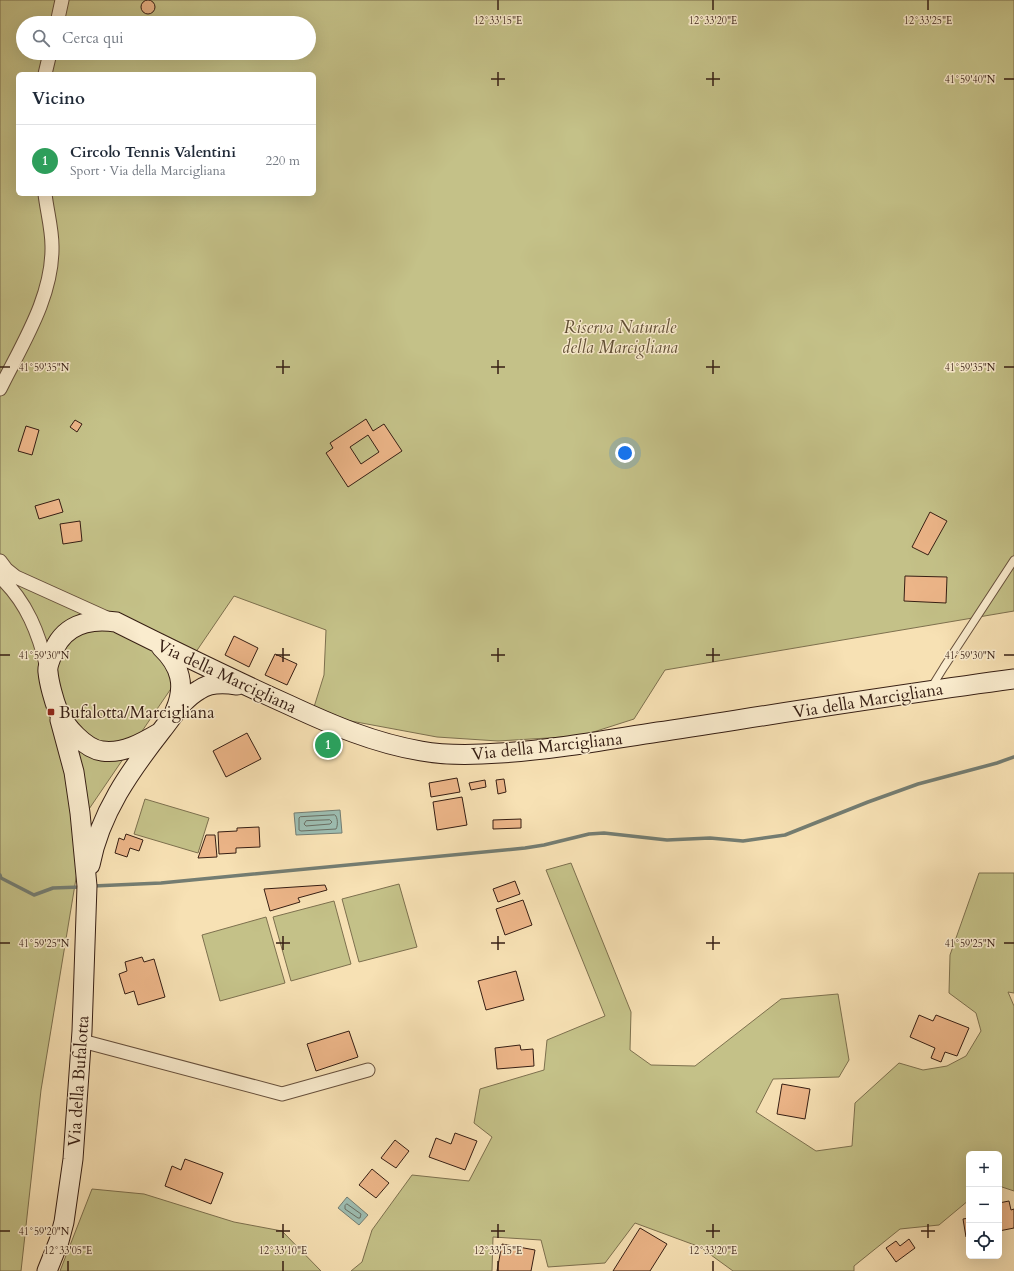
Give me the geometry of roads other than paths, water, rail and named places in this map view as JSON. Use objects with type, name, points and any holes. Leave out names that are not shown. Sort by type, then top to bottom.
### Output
[{"type":"street","points":[[59,16],[62,0]]},
{"type":"street","points":[[45,72],[48,60]]},
{"type":"street","points":[[0,388],[32,323],[45,292],[50,272],[52,245],[45,196]]},
{"type":"street","name":"Via della Marcigliana","points":[[0,561],[6,569],[16,577],[116,622],[250,688],[337,727],[372,740],[420,751],[461,755],[549,749],[930,690],[1014,679]]},
{"type":"street","points":[[0,577],[17,595],[29,614],[40,642],[58,711],[78,738],[86,744],[101,751],[118,751],[132,747],[159,733]]},
{"type":"street","points":[[47,671],[54,647],[68,631],[76,626],[92,621],[116,622]]},
{"type":"street","points":[[154,641],[171,658],[179,672],[181,681],[179,701],[173,716]]},
{"type":"street","name":"Via della Bufalotta","points":[[87,886],[94,849],[106,814],[125,780],[159,733],[190,697],[198,690],[209,685],[228,684],[250,688]]},
{"type":"street","name":"Via della Bufalotta","points":[[47,1271],[59,1241],[67,1207],[76,1130],[82,1041],[87,886],[80,813],[74,772],[58,711]]},
{"type":"street","points":[[82,1041],[282,1094],[368,1070]]},
{"type":"lane","points":[[930,690],[1014,560]]},
{"type":"water","points":[[340,810],[342,833],[296,835],[294,813]]},
{"type":"water","points":[[347,1197],[368,1215],[359,1225],[338,1208]]},
{"type":"waterway","points":[[93,886],[161,883],[525,848],[589,834],[604,833],[667,840],[710,838],[743,841],[785,835],[918,784],[1014,757]]},
{"type":"waterway","points":[[0,875],[1,878],[34,895],[53,888],[81,887]]},
{"type":"place","name":"Bufalotta/Marcigliana","points":[[51,712]]},
{"type":"place","name":"Circolo Tennis Valentini","points":[[328,745]]},
{"type":"park label","name":"Riserva Naturale della Marcigliana","points":[[620,337]]}]
